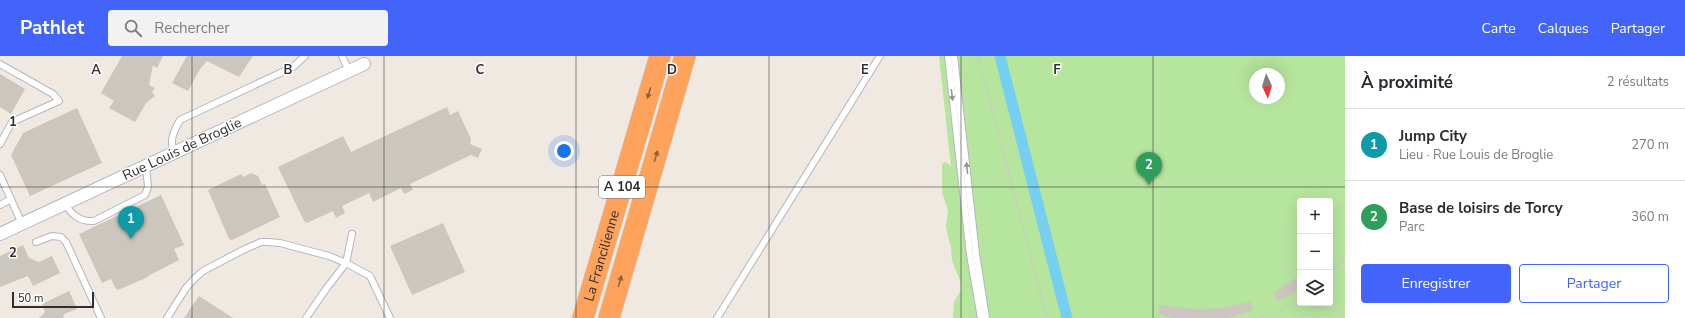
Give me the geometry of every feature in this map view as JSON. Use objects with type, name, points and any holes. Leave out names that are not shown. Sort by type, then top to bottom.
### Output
[{"type":"highway","name":"La Francilienne","points":[[583,318],[660,56]]},
{"type":"highway","name":"La Francilienne","points":[[609,318],[685,56]]},
{"type":"street","name":"Rue Louis de Broglie","points":[[0,234],[349,71],[363,60]]},
{"type":"lane","points":[[174,153],[172,148],[172,135],[180,120],[293,67],[305,56]]},
{"type":"lane","points":[[342,56],[349,71]]},
{"type":"lane","points":[[717,318],[880,56]]},
{"type":"lane","points":[[948,56],[970,255],[981,318]]},
{"type":"lane","points":[[954,56],[976,254],[986,318]]},
{"type":"lane","points":[[0,64],[53,94],[59,101],[12,122],[0,144]]},
{"type":"lane","points":[[65,204],[70,213],[79,219],[94,221],[145,195],[148,187],[146,166]]},
{"type":"lane","points":[[0,175],[22,224]]},
{"type":"lane","points":[[0,205],[11,199]]},
{"type":"lane","points":[[306,318],[346,263],[352,234]]},
{"type":"lane","points":[[36,242],[52,236],[61,237],[66,242],[101,318]]},
{"type":"lane","points":[[167,318],[195,278],[212,265],[261,242],[280,243],[329,256],[370,276],[390,318]]},
{"type":"path","points":[[978,56],[1048,318]]},
{"type":"path","points":[[1333,270],[1345,256]]},
{"type":"path","points":[[1261,318],[1296,303],[1330,309],[1345,315]]},
{"type":"green space","points":[[939,56],[1345,56],[1345,318],[953,318],[954,302],[961,290],[960,280],[952,261],[951,247],[946,227],[948,211],[942,192],[942,164],[945,162],[951,167]]},
{"type":"building","points":[[122,56],[163,56],[157,68],[153,65],[149,85],[155,88],[152,92],[155,96],[146,103],[135,122],[109,108],[114,101],[101,93]]},
{"type":"building","points":[[187,56],[253,56],[239,77],[207,61],[200,69],[188,91],[172,83]]},
{"type":"building","points":[[0,74],[25,89],[11,114],[0,107]]},
{"type":"building","points":[[447,107],[450,115],[458,111],[471,139],[470,144],[482,149],[478,158],[471,155],[410,184],[413,190],[404,194],[401,188],[373,202],[369,193],[342,206],[345,213],[336,218],[333,211],[307,223],[304,221],[278,167],[343,136],[351,152]]},
{"type":"building","points":[[77,108],[102,163],[30,196],[11,155],[23,133]]},
{"type":"building","points":[[251,173],[258,176],[262,185],[265,184],[280,217],[232,240],[229,239],[208,190],[241,174],[243,177]]},
{"type":"building","points":[[161,195],[184,245],[174,249],[179,260],[148,277],[118,290],[111,279],[102,283],[79,234]]},
{"type":"building","points":[[443,223],[465,272],[412,295],[390,246]]},
{"type":"building","points":[[23,245],[29,258],[39,262],[52,256],[60,273],[33,286],[28,276],[0,287],[0,256]]},
{"type":"building","points":[[1297,277],[1297,290],[1285,298],[1277,301],[1273,293]]},
{"type":"building","points":[[69,291],[77,309],[64,314],[63,318],[39,318],[45,312],[42,304]]},
{"type":"building","points":[[199,296],[233,318],[184,318]]},
{"type":"building","points":[[1251,302],[1253,310],[1229,318],[1171,318],[1158,314],[1160,305],[1198,309],[1219,308]]},
{"type":"waterway","points":[[1000,56],[1067,318]]},
{"type":"place","name":"Base de loisirs de Torcy","points":[[1149,185]]},
{"type":"place","name":"Jump City","points":[[131,239]]}]
